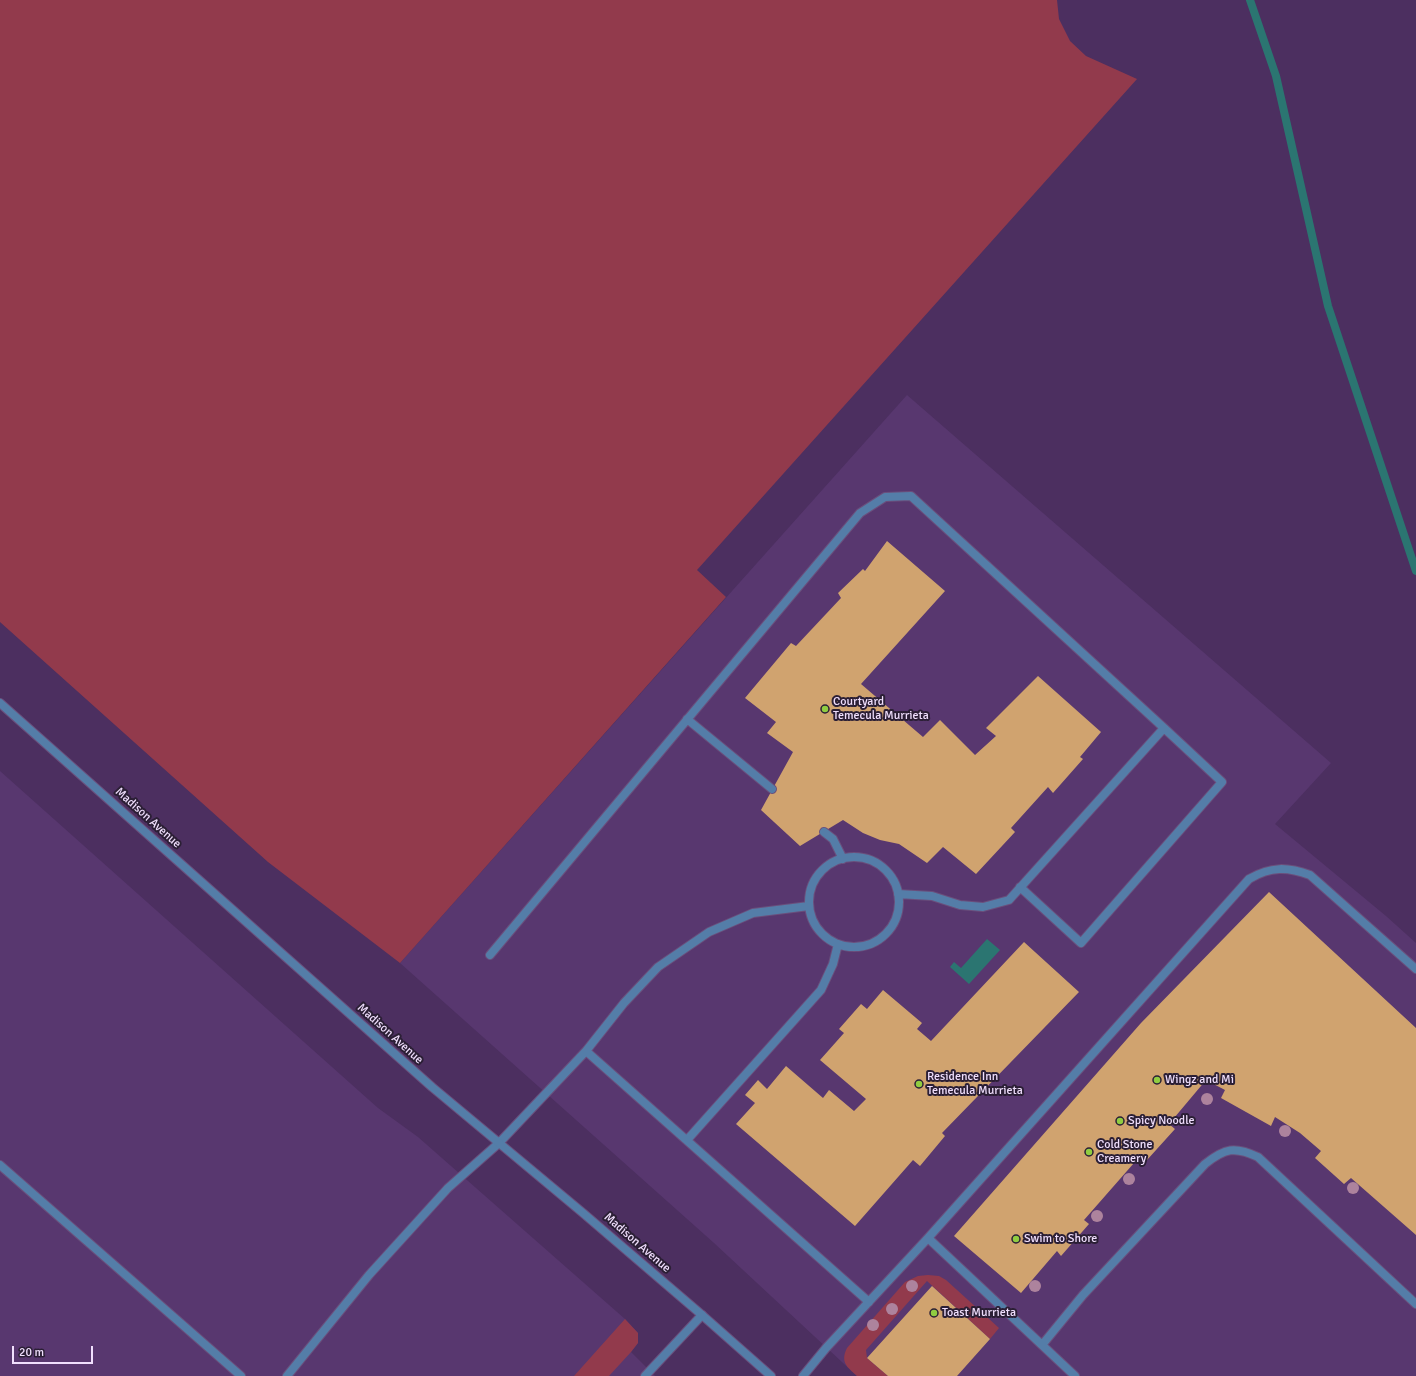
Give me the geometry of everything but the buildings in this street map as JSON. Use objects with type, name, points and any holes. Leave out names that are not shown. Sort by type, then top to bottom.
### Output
[{"type":"street","points":[[490,955],[860,513],[886,497],[911,496],[1222,782],[1081,943],[1020,887]]},
{"type":"street","name":"Madison Avenue","points":[[0,703],[421,1078],[583,1213],[702,1315],[770,1376]]},
{"type":"street","points":[[687,719],[772,789]]},
{"type":"street","points":[[898,894],[932,896],[960,905],[983,907],[1009,900],[1164,728]]},
{"type":"street","points":[[824,832],[833,839],[843,859]]},
{"type":"street","points":[[849,858],[861,858],[872,861],[882,867],[890,875],[898,894],[899,904],[894,923],[888,932],[872,944],[862,946],[852,947],[838,944],[824,936],[817,928],[809,906],[813,883],[819,874],[828,866],[843,859],[849,858]]},
{"type":"street","points":[[803,1376],[826,1348],[928,1238],[1249,879],[1261,872],[1281,868],[1296,870],[1310,875],[1416,969]]},
{"type":"street","points":[[287,1376],[369,1275],[443,1194],[499,1143],[586,1051],[624,1003],[658,967],[709,932],[753,913],[809,906]]},
{"type":"street","points":[[687,1140],[821,990],[833,964],[838,944]]},
{"type":"street","points":[[586,1051],[869,1302]]},
{"type":"street","points":[[1042,1345],[1083,1295],[1205,1164],[1218,1154],[1231,1150],[1247,1152],[1258,1157],[1416,1304]]},
{"type":"street","points":[[0,1165],[241,1376]]},
{"type":"street","points":[[928,1238],[1075,1376]]},
{"type":"street","points":[[645,1376],[702,1315]]},
{"type":"shaded area","points":[[0,0],[1057,0],[1059,19],[1070,41],[1086,56],[1137,79],[697,570],[726,597],[400,963],[268,862],[0,622]]},
{"type":"shaded area","points":[[907,395],[1331,763],[1275,824],[1386,916],[1416,943],[1416,1376],[857,1376],[714,1243],[400,963]]},
{"type":"shaded area","points":[[0,771],[378,1108],[418,1137],[625,1319],[638,1333],[638,1343],[631,1352],[655,1376],[0,1376]]},
{"type":"shaded area","points":[[987,939],[1000,950],[969,984],[950,967],[954,962],[961,968]]},
{"type":"shaded area","points":[[918,1276],[939,1276],[946,1280],[999,1328],[990,1339],[927,1281],[866,1350],[867,1358],[888,1376],[857,1376],[844,1361],[847,1348],[905,1282]]},
{"type":"shaded area","points":[[625,1319],[638,1333],[638,1343],[631,1352],[609,1376],[574,1376]]},
{"type":"waterway","points":[[1250,0],[1276,76],[1328,306],[1416,571]]},
{"type":"place","name":"Courtyard Temecula Murrieta","points":[[825,709]]},
{"type":"place","name":"Wingz and Mi","points":[[1157,1080]]},
{"type":"place","name":"Residence Inn Temecula Murrieta","points":[[919,1084]]},
{"type":"place","name":"Spicy Noodle","points":[[1120,1121]]},
{"type":"place","name":"Cold Stone Creamery","points":[[1089,1152]]},
{"type":"place","name":"Swim to Shore","points":[[1016,1239]]},
{"type":"place","name":"Toast Murrieta","points":[[934,1313]]}]
